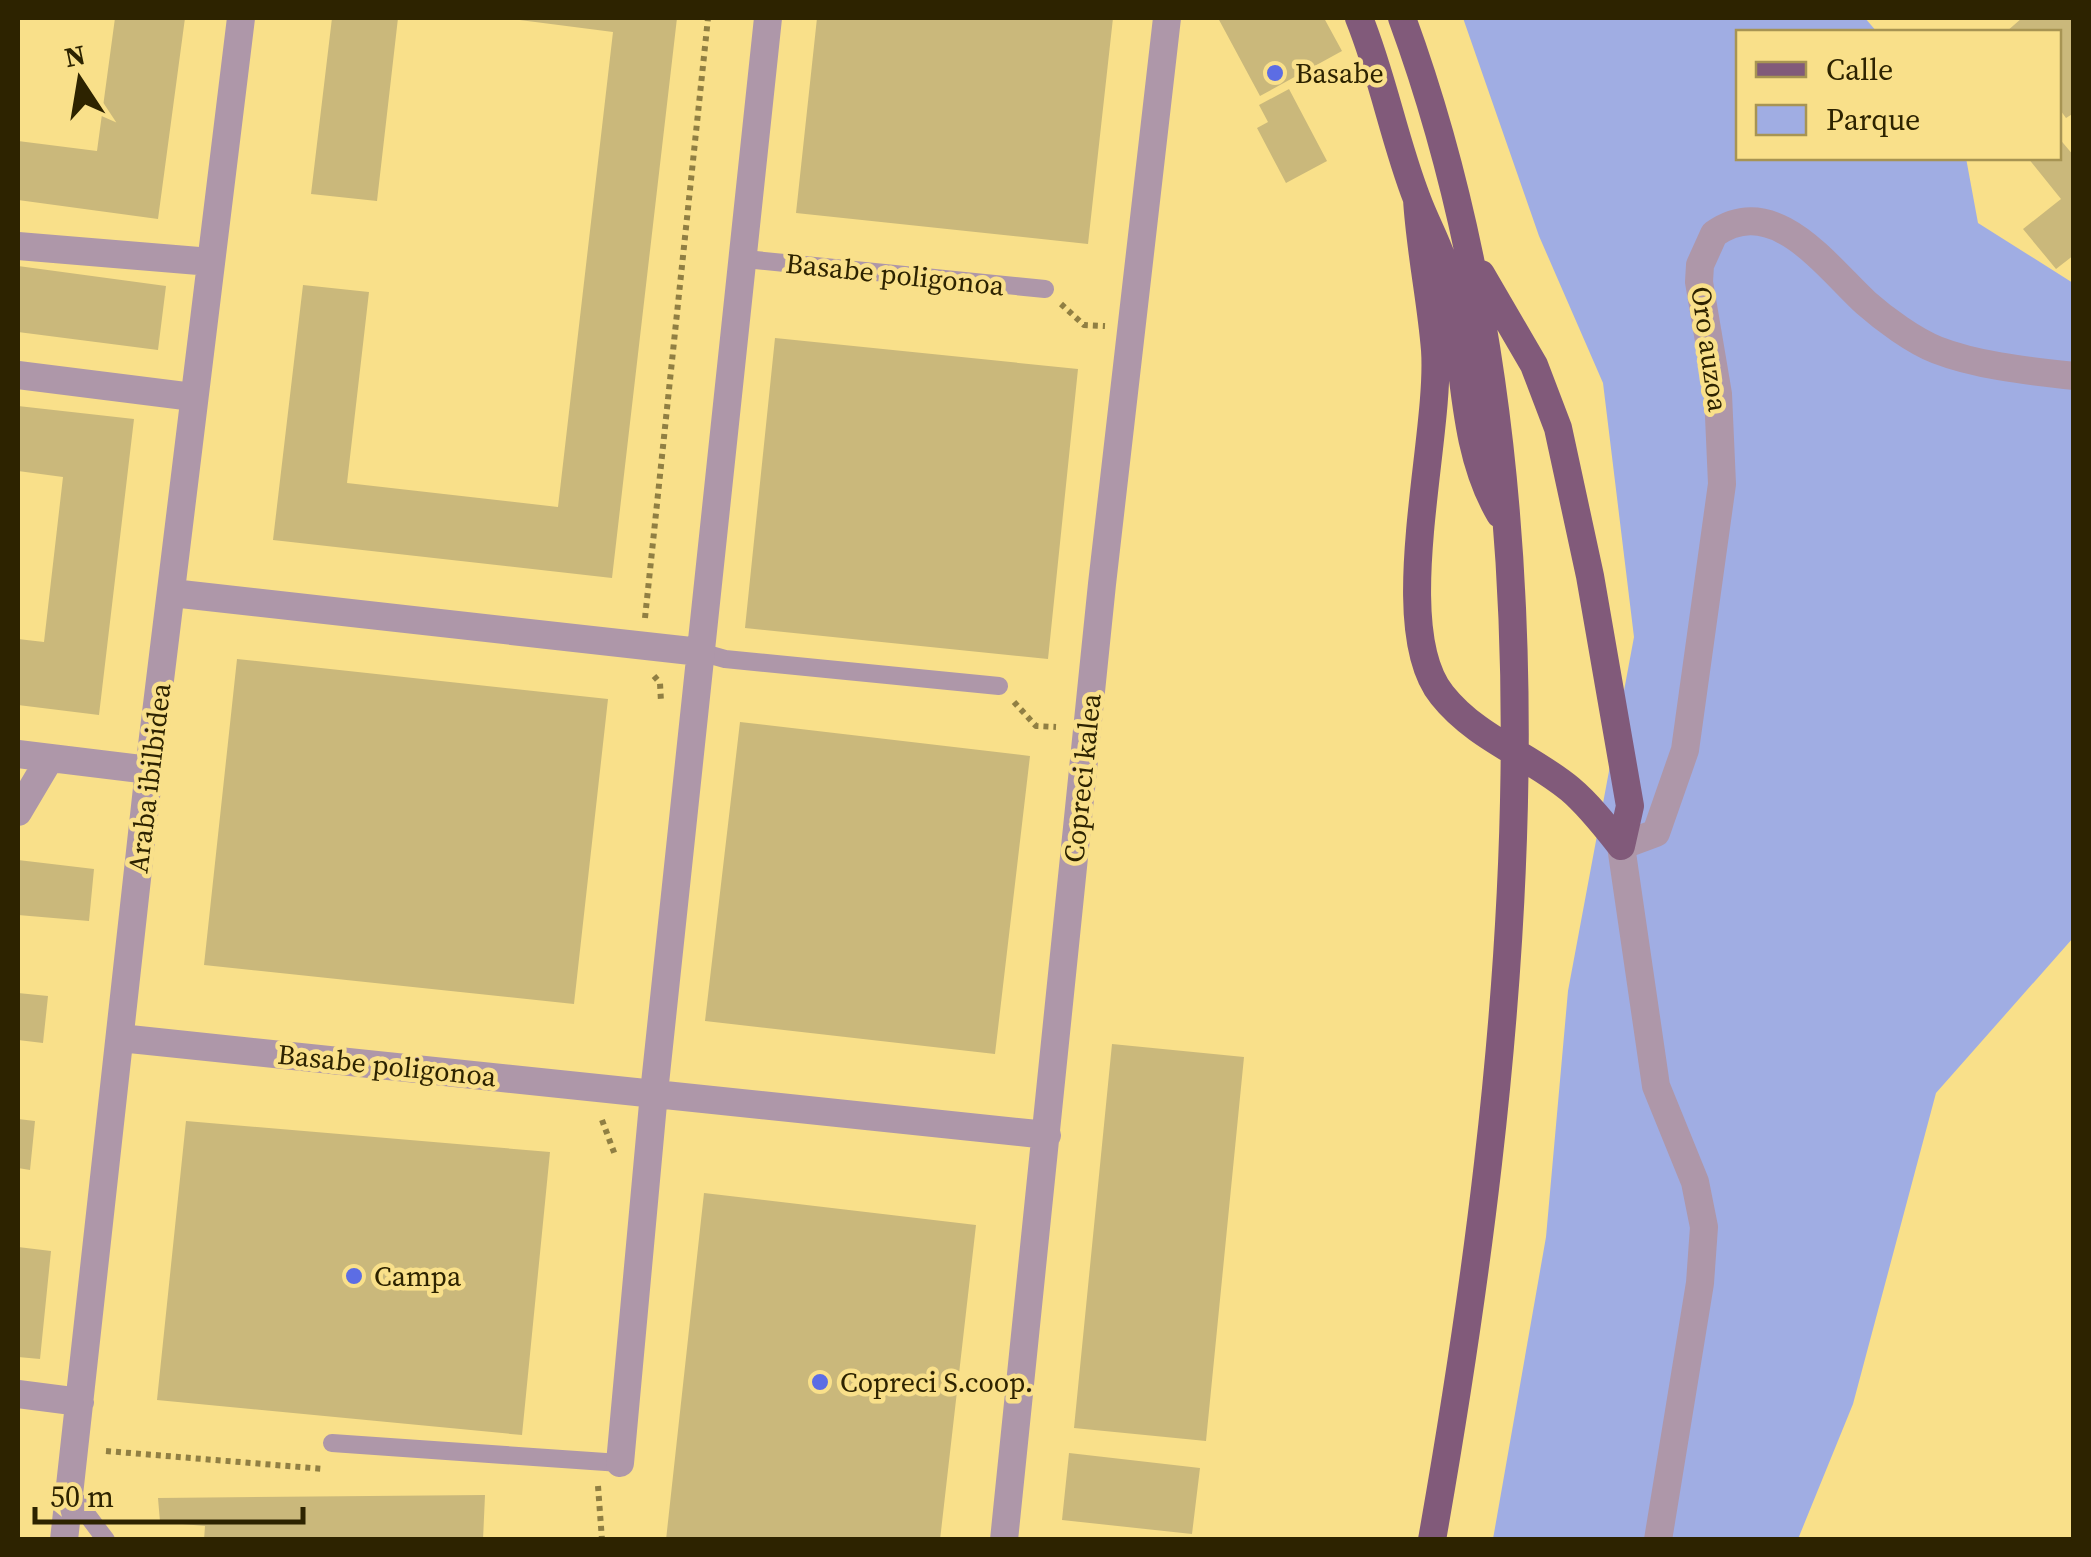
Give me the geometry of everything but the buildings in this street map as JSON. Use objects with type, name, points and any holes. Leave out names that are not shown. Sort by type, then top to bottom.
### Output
[{"type":"main road","points":[[1358,18],[1417,199],[1438,242],[1448,279],[1476,455],[1488,494],[1508,528]]},
{"type":"main road","points":[[1402,18],[1470,255],[1499,427],[1515,680],[1510,873],[1477,1266],[1432,1540]]},
{"type":"main road","points":[[1417,199],[1435,350],[1435,420],[1422,517],[1417,612],[1429,670],[1440,693],[1470,725],[1571,790],[1621,846]]},
{"type":"main road","points":[[1470,255],[1534,366],[1558,428],[1590,576],[1630,806],[1621,846]]},
{"type":"street","name":"Araba ibilbidea","points":[[64,1540],[149,770],[240,18]]},
{"type":"street","name":"Basabe poligonoa","points":[[608,1462],[654,1093],[768,18]]},
{"type":"street","name":"Copreci kalea","points":[[1004,1540],[1102,584],[1167,18]]},
{"type":"street","name":"Oro auzoa","points":[[1621,846],[1656,833],[1685,750],[1722,484],[1718,394],[1699,282],[1700,265],[1714,234],[1750,220],[1782,228],[1821,256],[1869,306],[1936,350],[2074,376]]},
{"type":"street","points":[[18,246],[211,262]]},
{"type":"street","points":[[18,375],[193,397]]},
{"type":"street","points":[[172,593],[700,652]]},
{"type":"street","points":[[18,754],[149,770]]},
{"type":"street","points":[[18,812],[50,758]]},
{"type":"street","points":[[1621,846],[1656,1086],[1694,1182],[1704,1228],[1700,1284],[1658,1540]]},
{"type":"street","name":"Basabe poligonoa","points":[[120,1038],[1047,1136]]},
{"type":"street","points":[[18,1394],[80,1402]]},
{"type":"lane","name":"Basabe poligonoa","points":[[745,259],[1045,289]]},
{"type":"lane","points":[[700,652],[725,659],[999,686]]},
{"type":"lane","points":[[332,1443],[608,1462]]},
{"type":"lane","points":[[70,1492],[106,1540]]},
{"type":"path","points":[[662,711],[660,683],[643,664],[642,648],[708,18]]},
{"type":"path","points":[[1045,289],[1084,325],[1113,326]]},
{"type":"path","points":[[999,686],[1036,726],[1067,727]]},
{"type":"path","points":[[601,1087],[601,1118],[616,1160]]},
{"type":"path","points":[[106,1451],[330,1470],[332,1443]]},
{"type":"path","points":[[602,1540],[608,1462]]},
{"type":"green space","points":[[1463,18],[1865,18],[1875,30],[1736,30],[1736,160],[1966,160],[1978,223],[2073,283],[2073,938],[1936,1093],[1853,1404],[1798,1539],[1493,1539],[1546,1237],[1568,991],[1634,637],[1603,383],[1539,236]]},
{"type":"place","name":"Basabe","points":[[1275,73]]},
{"type":"place","name":"Campa","points":[[354,1276]]},
{"type":"place","name":"Copreci S.coop.","points":[[820,1382]]}]
